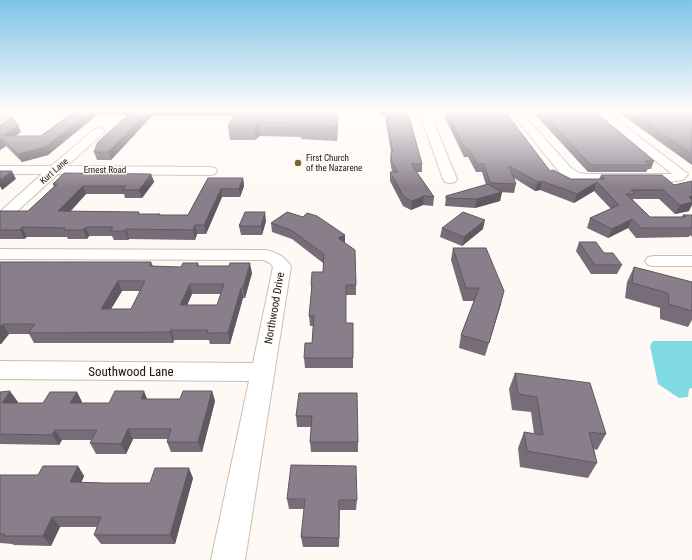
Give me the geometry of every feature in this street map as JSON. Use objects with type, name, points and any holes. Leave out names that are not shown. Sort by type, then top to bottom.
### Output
[{"type":"street","name":"Kurt Lane","points":[[9,211],[93,136]]},
{"type":"street","points":[[434,136],[450,179]]},
{"type":"street","points":[[536,136],[566,171],[575,176],[602,178],[669,178],[678,177],[681,174],[632,136]]},
{"type":"street","name":"Ernest Road","points":[[0,170],[210,171]]},
{"type":"street","name":"Northwood Drive","points":[[0,254],[266,255],[276,259],[282,266],[228,560]]},
{"type":"street","points":[[654,261],[692,261]]},
{"type":"street","name":"Southwood Lane","points":[[0,370],[262,372]]},
{"type":"water","points":[[653,341],[692,341],[692,388],[689,389],[688,397],[679,398],[658,384],[650,346]]},
{"type":"building","points":[[0,136],[59,136],[45,147],[18,154],[2,138],[0,140]]},
{"type":"building","points":[[104,136],[124,136],[108,152],[94,152],[98,142]]},
{"type":"building","points":[[390,136],[414,136],[422,164],[411,164],[434,197],[424,196],[412,201],[404,197],[390,172],[398,172],[392,163],[391,152],[393,152]]},
{"type":"building","points":[[459,136],[524,136],[550,171],[553,170],[571,179],[605,179],[601,175],[662,175],[674,185],[692,181],[692,196],[689,197],[692,202],[680,205],[663,190],[631,190],[635,194],[626,194],[650,217],[686,217],[683,215],[692,215],[692,228],[641,228],[632,219],[612,229],[590,218],[619,205],[597,182],[577,194],[542,181],[538,182],[509,166],[516,184],[490,183],[484,164],[477,164],[469,149],[465,149]]},
{"type":"building","points":[[564,136],[624,136],[654,161],[645,161],[650,165],[591,165]]},
{"type":"building","points":[[666,136],[692,136],[692,154]]},
{"type":"building","points":[[0,171],[12,171],[0,180]]},
{"type":"building","points":[[64,173],[151,174],[139,190],[122,190],[126,186],[83,186],[58,211],[139,212],[138,214],[160,214],[159,215],[188,215],[208,178],[243,178],[239,189],[221,189],[204,225],[195,225],[193,230],[126,229],[125,231],[110,231],[113,227],[86,227],[83,230],[64,230],[65,228],[22,227],[20,230],[0,230],[0,211],[28,211],[57,184],[53,184]]},
{"type":"building","points":[[488,184],[502,192],[477,199],[446,198],[446,196]]},
{"type":"building","points":[[245,212],[265,212],[261,226],[239,226]]},
{"type":"building","points":[[287,212],[303,217],[307,213],[317,216],[345,235],[338,238],[355,250],[356,285],[346,285],[346,323],[353,323],[353,358],[304,358],[305,343],[312,343],[314,316],[309,316],[312,272],[323,272],[324,254],[291,230],[271,223]]},
{"type":"building","points":[[463,212],[485,220],[464,237],[442,228]]},
{"type":"building","points":[[579,242],[596,242],[604,253],[613,253],[622,265],[595,265]]},
{"type":"building","points":[[453,248],[486,248],[504,291],[489,343],[461,335],[479,288],[466,288]]},
{"type":"building","points":[[0,262],[151,262],[149,266],[181,267],[183,263],[198,263],[197,266],[229,266],[230,263],[250,263],[228,333],[207,333],[208,330],[171,330],[170,332],[28,333],[35,324],[3,324],[0,327]],"holes":[[[118,281],[145,281],[131,309],[101,309]],[[190,284],[224,284],[217,305],[180,305]]]},
{"type":"building","points":[[634,267],[692,282],[692,311],[669,304],[668,293],[632,283]]},
{"type":"building","points":[[515,373],[590,383],[606,434],[589,432],[597,463],[527,451],[524,432],[543,435],[537,397],[518,394]]},
{"type":"building","points":[[10,391],[2,403],[43,403],[50,392],[77,392],[70,403],[109,403],[115,391],[144,391],[141,399],[180,399],[183,391],[212,391],[198,442],[167,442],[171,429],[128,429],[121,444],[90,443],[97,430],[55,430],[52,435],[0,434],[0,392]]},
{"type":"building","points":[[299,393],[357,393],[358,442],[310,442],[312,416],[296,416]]},
{"type":"building","points":[[291,465],[356,466],[357,500],[339,500],[339,538],[301,537],[305,499],[287,499]]},
{"type":"building","points":[[43,466],[78,466],[70,482],[105,483],[150,483],[155,468],[189,468],[170,535],[94,535],[101,517],[52,517],[43,536],[4,536],[5,534],[0,534],[0,475],[38,475]]},
{"type":"place","name":"First Church of the Nazarene","points":[[298,163]]}]
